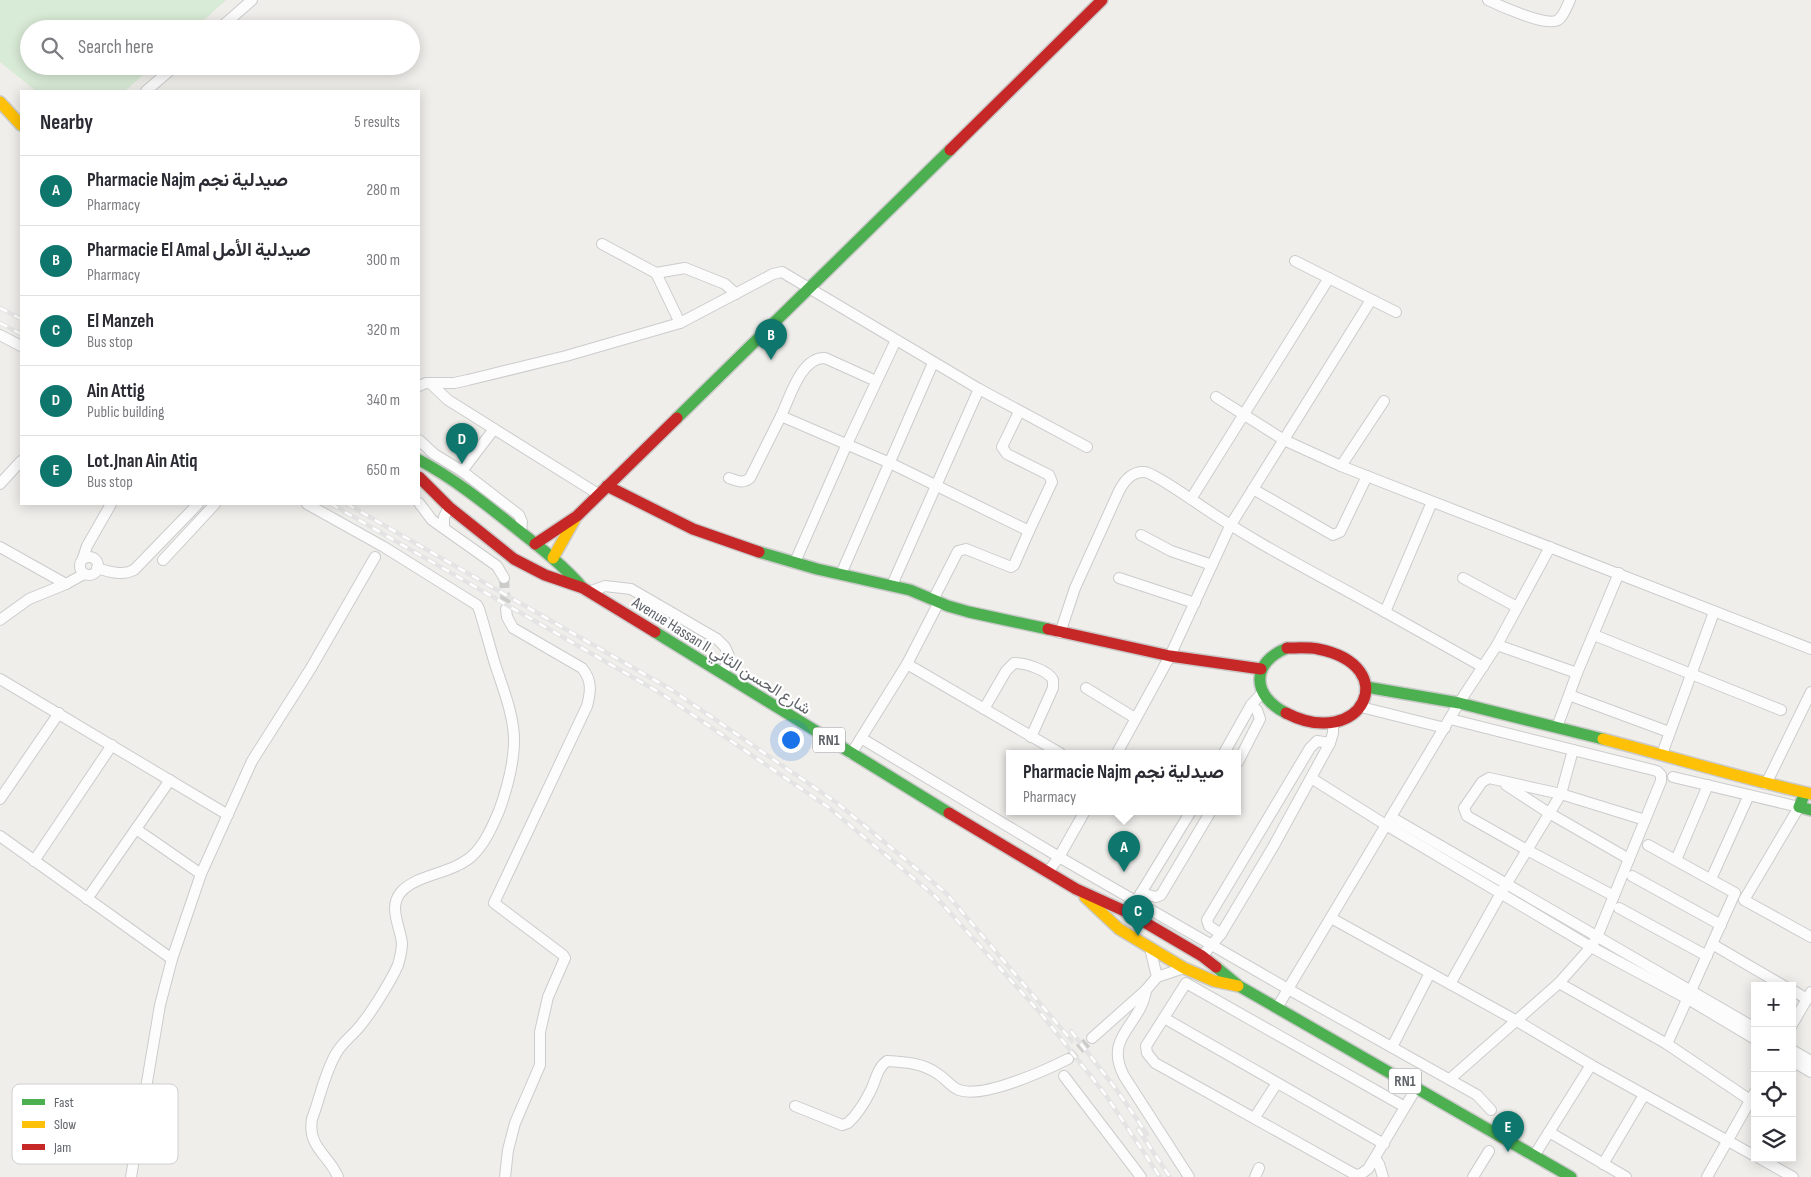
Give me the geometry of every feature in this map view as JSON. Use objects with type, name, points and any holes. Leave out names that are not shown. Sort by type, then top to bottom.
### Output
[{"type":"street","points":[[229,20],[252,0]]},
{"type":"street","points":[[523,564],[532,564],[537,560],[540,553],[537,545],[577,516],[1102,0]]},
{"type":"street","points":[[1488,0],[1525,15],[1552,22],[1560,19],[1570,0]]},
{"type":"street","points":[[147,90],[165,75]]},
{"type":"street","points":[[0,102],[20,107]]},
{"type":"street","points":[[0,102],[20,121]]},
{"type":"street","points":[[602,244],[656,273],[680,323]]},
{"type":"street","points":[[1295,261],[1396,312]]},
{"type":"street","points":[[656,273],[685,268],[726,284],[736,294]]},
{"type":"street","points":[[420,386],[430,382],[454,383],[468,380],[566,356],[680,323],[773,274],[782,272],[933,363],[1019,412],[1087,447]]},
{"type":"street","points":[[1191,499],[1329,278]]},
{"type":"street","points":[[1119,750],[1170,656],[1230,526],[1371,300]]},
{"type":"street","points":[[0,335],[20,345]]},
{"type":"street","points":[[795,562],[847,444],[896,340]]},
{"type":"street","points":[[729,478],[741,482],[747,481],[750,478],[804,369],[813,360],[825,358],[876,381]]},
{"type":"street","points":[[841,574],[933,363]]},
{"type":"street","points":[[430,382],[448,400],[598,494]]},
{"type":"street","points":[[892,585],[979,389]]},
{"type":"street","points":[[1216,397],[1284,440],[1341,466],[1619,572],[1714,612],[1811,649]]},
{"type":"street","points":[[1341,466],[1384,401]]},
{"type":"street","points":[[851,754],[907,664],[958,551],[966,549],[1011,567],[1014,565],[1052,482],[1049,475],[1004,451],[1002,447],[1019,412]]},
{"type":"street","points":[[781,416],[890,463],[1028,531]]},
{"type":"street","points":[[462,471],[494,429]]},
{"type":"street","points":[[420,441],[434,454],[462,471],[519,515],[522,522],[521,532]]},
{"type":"street","name":"Avenue Hassan II شارع الحسن الثاني","points":[[420,461],[456,482],[521,532],[567,570],[586,590]]},
{"type":"street","points":[[0,484],[20,462]]},
{"type":"street","points":[[1060,633],[1075,588],[1125,480],[1132,474],[1145,472],[1191,499],[1230,526],[1483,667]]},
{"type":"street","points":[[1253,489],[1333,535],[1340,532],[1367,476]]},
{"type":"street","name":"Avenue Hassan II شارع الحسن الثاني","points":[[420,478],[449,507],[523,564],[545,575],[586,590],[851,754],[1076,889],[1129,913],[1202,956],[1239,986],[1571,1177]]},
{"type":"street","points":[[440,498],[440,491],[444,485],[449,482],[456,482]]},
{"type":"street","points":[[607,486],[693,529],[747,548],[841,574],[892,585],[987,617],[1170,656],[1261,669]]},
{"type":"street","points":[[1385,612],[1432,502]]},
{"type":"street","points":[[420,503],[432,520],[497,566],[504,578]]},
{"type":"street","points":[[84,574],[79,566],[87,546],[110,505]]},
{"type":"street","points":[[97,568],[118,574],[134,570],[197,505]]},
{"type":"street","points":[[163,560],[214,505]]},
{"type":"street","points":[[309,505],[384,547],[477,606],[482,616],[504,692],[511,719],[514,743],[505,795],[489,833],[479,848],[459,865],[423,879],[400,892],[395,907],[402,949],[397,966],[361,1026],[338,1051],[312,1119],[311,1127],[314,1142],[338,1177]]},
{"type":"street","points":[[444,528],[444,517],[449,507]]},
{"type":"street","points":[[553,558],[577,516]]},
{"type":"street","points":[[1141,535],[1171,551],[1212,565]]},
{"type":"street","points":[[1277,1008],[1459,703],[1497,644],[1550,546]]},
{"type":"street","points":[[1,549],[66,584]]},
{"type":"street","points":[[0,620],[29,599],[66,584],[84,574],[94,573],[97,568],[97,562],[93,557],[83,558]]},
{"type":"street","points":[[147,1084],[160,1005],[172,959],[201,874],[260,747],[310,668],[375,557]]},
{"type":"street","points":[[1557,727],[1619,572]]},
{"type":"street","points":[[1119,578],[1195,602]]},
{"type":"street","points":[[1463,578],[1517,608]]},
{"type":"street","points":[[586,590],[605,586],[631,589],[717,639],[725,647],[729,656],[723,674]]},
{"type":"street","points":[[505,1177],[508,1150],[515,1123],[540,1065],[540,1032],[548,997],[565,958],[494,902],[584,712],[589,699],[590,687],[588,676],[582,668],[514,628],[507,617],[506,609]]},
{"type":"street","points":[[1662,754],[1714,612]]},
{"type":"street","points":[[1594,635],[1781,710]]},
{"type":"street","points":[[1497,644],[1577,673]]},
{"type":"street","points":[[1297,648],[1317,649],[1336,655],[1352,665],[1363,676],[1366,687],[1365,698],[1361,707],[1346,718],[1333,722],[1319,723],[1293,716],[1270,702],[1263,692],[1260,681],[1261,669],[1271,655],[1281,650],[1297,648]]},
{"type":"street","points":[[984,709],[1006,671],[1014,663],[1020,663],[1047,673],[1053,680],[1052,688],[1031,736]]},
{"type":"street","points":[[907,664],[1055,750]]},
{"type":"street","points":[[0,679],[228,815]]},
{"type":"street","points":[[1366,687],[1459,703],[1662,754],[1766,784],[1808,793],[1744,900],[1811,937]]},
{"type":"street","points":[[1086,688],[1135,718]]},
{"type":"street","points":[[1226,750],[1251,705],[1263,692]]},
{"type":"street","points":[[1766,784],[1811,692]]},
{"type":"street","points":[[1569,695],[1669,732]]},
{"type":"street","points":[[1241,756],[1260,719],[1257,710],[1251,705]]},
{"type":"street","points":[[1361,707],[1574,750],[1657,771],[1661,774],[1662,781],[1597,937],[1591,947],[1559,983],[1450,1080]]},
{"type":"street","points":[[0,799],[59,713]]},
{"type":"street","points":[[1092,1038],[1146,990],[1157,976],[1197,965],[1202,956],[1221,934],[1273,847],[1330,743],[1334,733],[1333,722]]},
{"type":"street","points":[[861,738],[1059,857],[1139,897],[1212,945],[1476,1095],[1491,1110]]},
{"type":"street","points":[[1221,934],[1209,926],[1207,920],[1314,743],[1321,740],[1330,743]]},
{"type":"street","points":[[34,860],[112,745]]},
{"type":"street","points":[[1450,984],[1503,889],[1561,794],[1574,750]]},
{"type":"street","points":[[1673,777],[1811,810]]},
{"type":"street","points":[[1311,778],[1389,821],[1503,889],[1591,947],[1753,1027]]},
{"type":"street","points":[[1614,896],[1467,816],[1464,808],[1482,782],[1489,778],[1561,794],[1646,820]]},
{"type":"street","points":[[87,899],[170,780]]},
{"type":"street","points":[[1499,780],[1549,813],[1629,859]]},
{"type":"street","points":[[1676,860],[1708,785]]},
{"type":"street","points":[[1711,879],[1749,795]]},
{"type":"street","points":[[1048,872],[1084,815]]},
{"type":"street","points":[[1119,929],[1121,918],[1129,913],[1189,815]]},
{"type":"street","points":[[1139,897],[1156,897],[1161,895],[1209,815]]},
{"type":"street","points":[[136,829],[201,874]]},
{"type":"street","points":[[0,836],[172,959]]},
{"type":"street","points":[[1258,838],[1273,847]]},
{"type":"street","points":[[1648,845],[1735,893],[1667,1044]]},
{"type":"street","points":[[1632,876],[1721,925]]},
{"type":"street","name":"Avenue Hassan II شارع الحسن الثاني","points":[[1076,889],[1119,929],[1150,948],[1184,968],[1214,981],[1239,986]]},
{"type":"street","points":[[1503,889],[1597,937],[1690,995],[1751,1036]]},
{"type":"street","points":[[1620,908],[1707,956]]},
{"type":"street","points":[[1331,918],[1751,1154]]},
{"type":"street","points":[[1712,944],[1777,982]]},
{"type":"street","points":[[1150,948],[1157,976]]},
{"type":"street","points":[[1392,1047],[1430,973]]},
{"type":"street","points":[[1405,1107],[1186,983],[1146,1046],[1152,1060],[1353,1174],[1365,1172],[1384,1144],[1417,1087]]},
{"type":"street","points":[[1559,983],[1667,1044],[1751,1095]]},
{"type":"street","points":[[1146,990],[1145,999],[1140,1010],[1118,1046],[1118,1059],[1124,1076],[1189,1177]]},
{"type":"street","points":[[1796,991],[1809,996],[1796,1019]]},
{"type":"street","points":[[1164,1018],[1384,1144]]},
{"type":"street","points":[[1796,1052],[1811,1061]]},
{"type":"street","points":[[795,1106],[842,1124],[848,1123],[862,1106],[872,1088],[880,1067],[887,1062],[908,1062],[924,1066],[938,1074],[954,1088],[975,1092],[1034,1076],[1068,1059]]},
{"type":"street","points":[[1796,1063],[1811,1072]]},
{"type":"street","points":[[1534,1156],[1592,1065]]},
{"type":"street","points":[[1064,1076],[1141,1177]]},
{"type":"street","points":[[1255,1118],[1277,1082]]},
{"type":"street","points":[[1603,1164],[1644,1095]]},
{"type":"street","points":[[1707,1177],[1751,1100]]},
{"type":"street","points":[[1549,1132],[1626,1177]]},
{"type":"street","points":[[1473,1177],[1489,1152]]},
{"type":"street","points":[[1375,1158],[1383,1177]]},
{"type":"street","points":[[1766,1162],[1793,1177]]},
{"type":"street","points":[[131,1177],[133,1164]]},
{"type":"green space","points":[[0,0],[226,0],[204,20],[20,20],[20,75],[143,75],[126,90],[35,90],[0,62]]},
{"type":"tunnel","points":[[504,578],[506,609]]},
{"type":"tunnel","points":[[1068,1059],[1092,1038]]},
{"type":"railway","points":[[0,308],[20,318]]},
{"type":"railway","points":[[0,323],[20,333]]},
{"type":"railway","points":[[333,505],[662,694],[828,807],[936,897],[1043,1016],[1105,1094],[1160,1177]]},
{"type":"railway","points":[[349,505],[672,690],[837,803],[946,893],[1072,1041]]},
{"type":"railway","points":[[1071,1031],[1116,1089],[1147,1134]]},
{"type":"railway","points":[[1138,1129],[1170,1177]]},
{"type":"traffic: fast","points":[[677,418],[950,150]]},
{"type":"traffic: fast","points":[[420,461],[456,482],[490,508],[549,555],[582,587]]},
{"type":"traffic: fast","points":[[759,552],[817,569],[910,590],[948,606],[969,612],[1048,629]]},
{"type":"traffic: fast","points":[[655,632],[949,813]]},
{"type":"traffic: fast","points":[[1286,713],[1267,698],[1260,680],[1261,671],[1266,662],[1275,654],[1287,648]]},
{"type":"traffic: fast","points":[[1366,687],[1459,703],[1603,739]]},
{"type":"traffic: fast","points":[[1805,793],[1799,807],[1811,810]]},
{"type":"traffic: fast","points":[[1216,967],[1239,986],[1571,1177]]},
{"type":"traffic: slow","points":[[0,102],[20,124]]},
{"type":"traffic: slow","points":[[553,558],[576,517]]},
{"type":"traffic: slow","points":[[1603,739],[1811,794]]},
{"type":"traffic: slow","points":[[1085,897],[1119,929],[1184,968],[1214,981],[1238,986]]},
{"type":"traffic: jam","points":[[950,150],[1102,0]]},
{"type":"traffic: jam","points":[[535,544],[577,516],[677,418]]},
{"type":"traffic: jam","points":[[420,478],[449,507],[514,559],[545,575],[583,588],[655,632]]},
{"type":"traffic: jam","points":[[607,486],[693,529],[759,552]]},
{"type":"traffic: jam","points":[[1048,629],[1170,656],[1261,669]]},
{"type":"traffic: jam","points":[[1286,713],[1313,722],[1335,722],[1352,714],[1363,702],[1366,687],[1360,672],[1344,658],[1318,649],[1287,648]]},
{"type":"traffic: jam","points":[[949,813],[1076,889],[1129,913],[1202,956],[1216,967]]},
{"type":"place","name":"Pharmacie El Amal صيدلية الأمل","points":[[771,360]]},
{"type":"place","name":"Ain Attig","points":[[462,464]]},
{"type":"place","name":"Pharmacie Najm صيدلية نجم","points":[[1124,872]]},
{"type":"place","name":"El Manzeh","points":[[1138,936]]},
{"type":"place","name":"Lot.Jnan Ain Atiq","points":[[1508,1152]]}]
